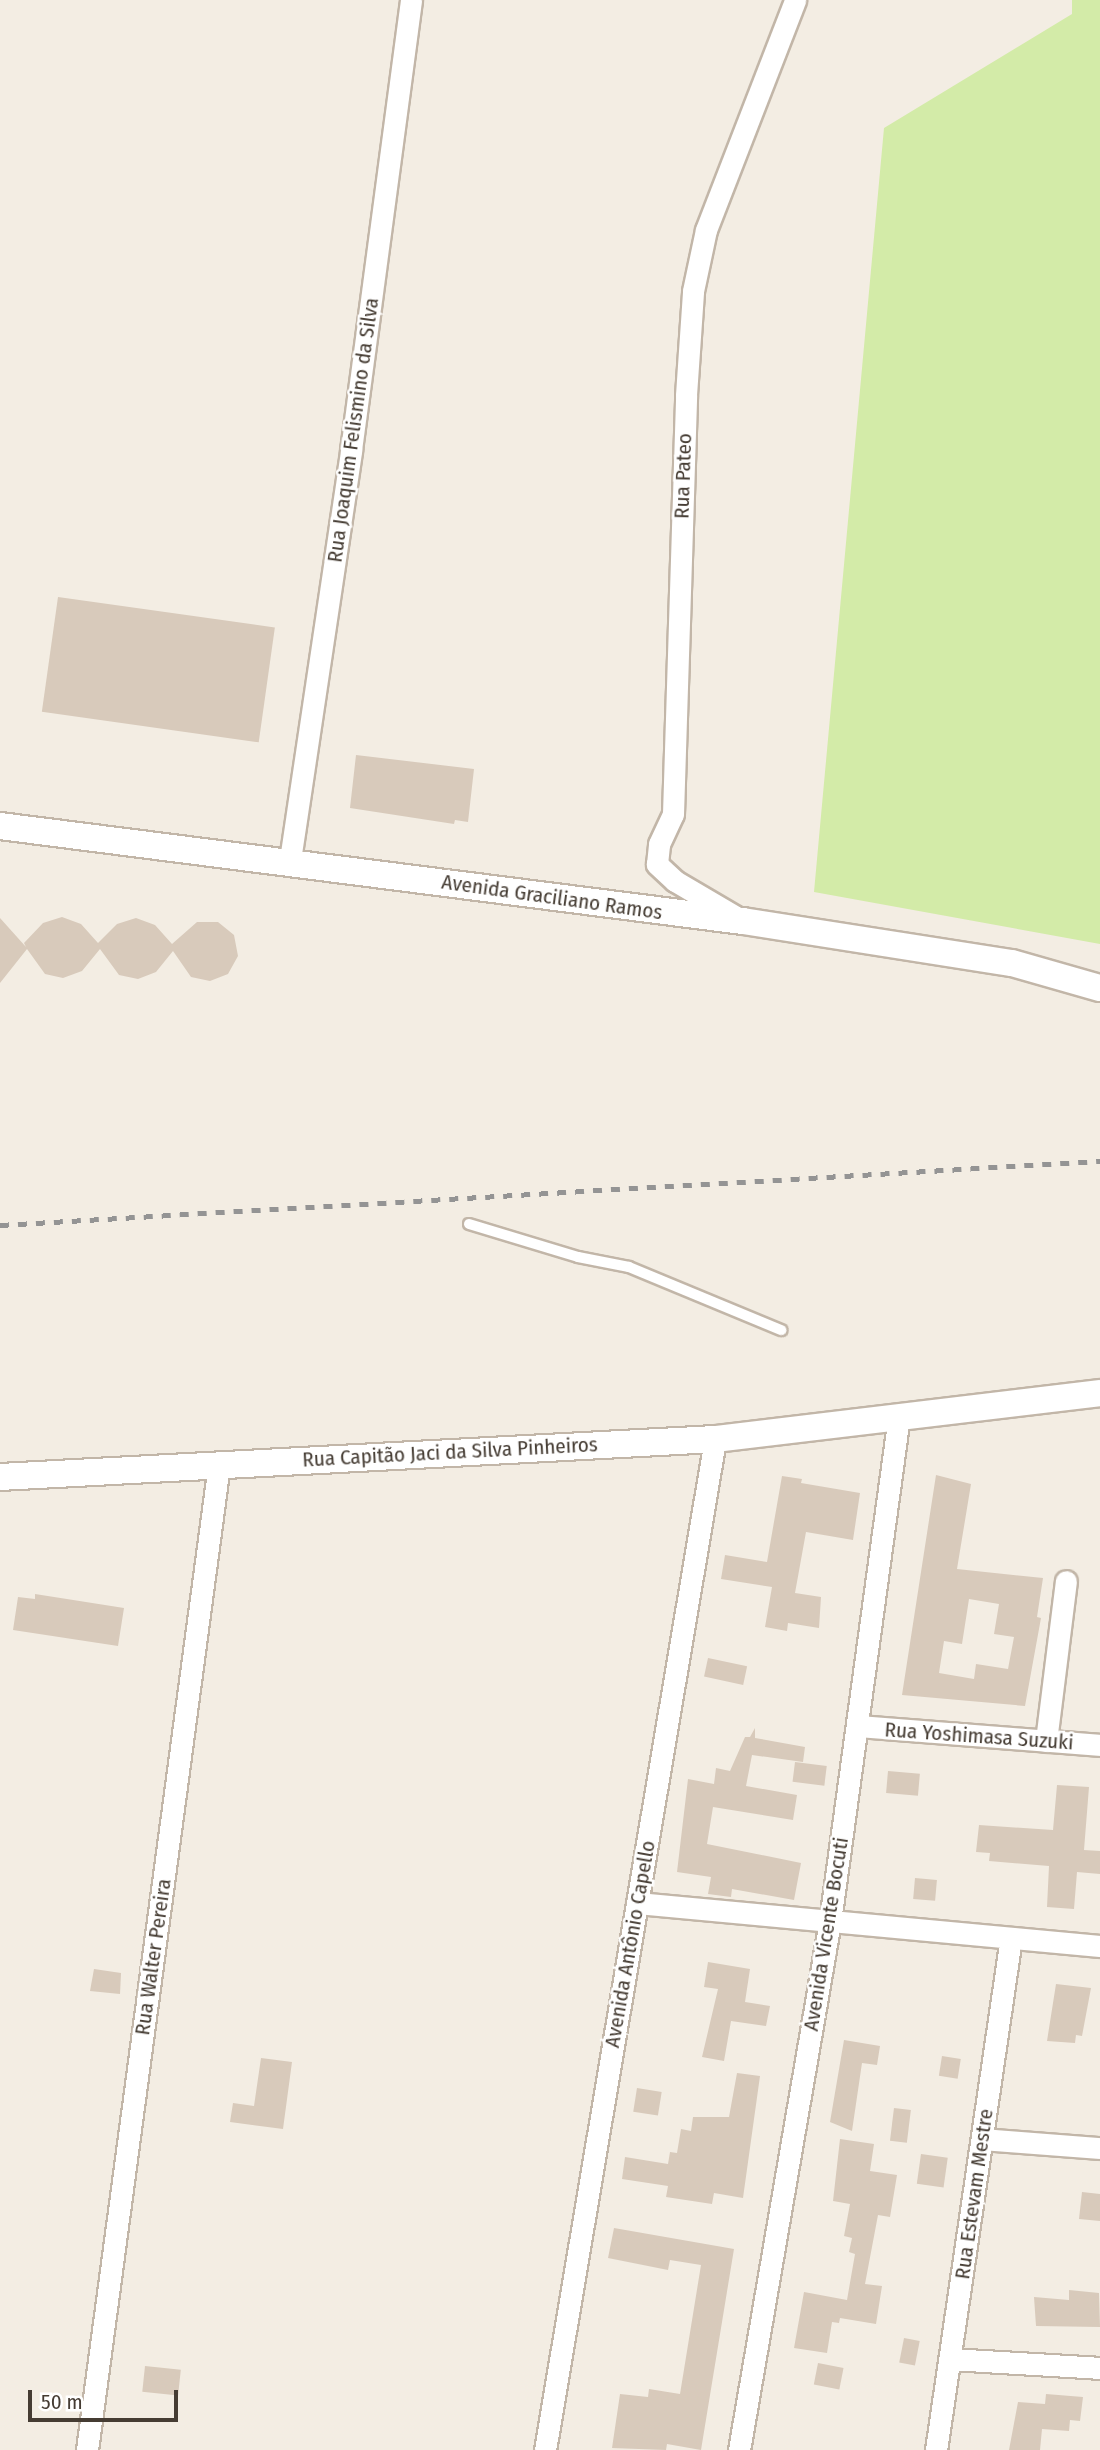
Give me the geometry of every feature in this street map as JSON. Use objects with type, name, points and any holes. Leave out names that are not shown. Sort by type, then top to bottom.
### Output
[{"type":"street","name":"Rua Joaquim Felismino da Silva","points":[[290,860],[351,450],[411,0]]},
{"type":"street","name":"Rua Pateo","points":[[743,921],[675,881],[657,864],[659,844],[673,814],[693,290],[706,230],[795,0]]},
{"type":"street","name":"Avenida Graciliano Ramos","points":[[0,826],[290,860],[743,921],[1012,963],[1100,988]]},
{"type":"street","name":"Rua Capitão Jaci da Silva Pinheiros","points":[[0,1477],[715,1439],[1100,1393]]},
{"type":"street","name":"Avenida Vicente Bocuti","points":[[739,2450],[830,1921],[859,1726],[899,1416]]},
{"type":"street","name":"Avenida Antônio Capello","points":[[545,2450],[715,1439]]},
{"type":"street","name":"Rua Walter Pereira","points":[[87,2450],[219,1464]]},
{"type":"street","points":[[1046,1741],[1066,1581]]},
{"type":"street","name":"Rua Yoshimasa Suzuki","points":[[859,1726],[1100,1745]]},
{"type":"street","points":[[638,1903],[1100,1946]]},
{"type":"street","name":"Rua Estevam Mestre","points":[[936,2450],[1011,1938]]},
{"type":"street","points":[[982,2139],[1100,2148]]},
{"type":"street","points":[[950,2359],[1100,2368]]},
{"type":"lane","points":[[469,1224],[578,1257],[629,1267],[781,1330]]},
{"type":"green space","points":[[1072,0],[1100,0],[1100,944],[814,892],[884,128],[1072,14]]},
{"type":"building","points":[[58,597],[275,627],[259,742],[42,712]]},
{"type":"building","points":[[356,755],[474,769],[468,822],[455,820],[454,824],[350,808]]},
{"type":"building","points":[[62,917],[81,924],[98,943],[117,924],[136,918],[155,925],[172,944],[197,922],[218,922],[234,935],[238,956],[228,974],[210,981],[191,977],[173,951],[156,972],[138,979],[119,975],[100,949],[82,971],[63,978],[45,974],[27,949],[0,983],[0,918],[26,947],[24,943],[43,923]]},
{"type":"building","points":[[936,1475],[971,1484],[957,1569],[1043,1578],[1037,1617],[1041,1618],[1025,1706],[902,1695]],"holes":[[[969,1599],[999,1604],[994,1634],[1014,1637],[1008,1669],[976,1664],[974,1679],[939,1673],[944,1641],[962,1644]]]},
{"type":"building","points":[[782,1476],[802,1479],[801,1483],[860,1493],[853,1540],[806,1532],[795,1593],[821,1597],[819,1628],[788,1623],[787,1631],[765,1627],[772,1587],[721,1579],[725,1555],[767,1562]]},
{"type":"building","points":[[35,1594],[124,1608],[118,1646],[13,1630],[18,1597],[35,1599]]},
{"type":"building","points":[[708,1658],[747,1666],[743,1685],[704,1677]]},
{"type":"building","points":[[755,1728],[755,1738],[805,1747],[803,1762],[752,1755],[746,1786],[797,1795],[793,1820],[713,1807],[707,1844],[801,1863],[794,1900],[732,1889],[731,1897],[708,1894],[711,1877],[677,1872],[688,1779],[714,1784],[716,1768],[730,1771],[745,1737],[750,1737]]},
{"type":"building","points":[[795,1762],[827,1766],[824,1786],[793,1782]]},
{"type":"building","points":[[888,1771],[920,1774],[918,1796],[886,1793]]},
{"type":"building","points":[[1057,1785],[1089,1787],[1084,1850],[1100,1851],[1100,1874],[1077,1872],[1074,1909],[1047,1907],[1049,1866],[989,1861],[990,1853],[976,1852],[979,1825],[1053,1830]]},
{"type":"building","points":[[915,1878],[937,1880],[935,1901],[913,1899]]},
{"type":"building","points":[[708,1962],[750,1969],[745,2002],[770,2006],[766,2026],[731,2021],[724,2061],[702,2057],[718,1989],[704,1987]]},
{"type":"building","points":[[94,1969],[121,1973],[120,1994],[90,1991]]},
{"type":"building","points":[[1056,1984],[1091,1988],[1082,2036],[1076,2035],[1075,2043],[1047,2041]]},
{"type":"building","points":[[844,2040],[880,2046],[877,2065],[862,2063],[852,2131],[830,2122]]},
{"type":"building","points":[[942,2056],[961,2059],[958,2079],[939,2076]]},
{"type":"building","points":[[261,2058],[292,2062],[283,2129],[230,2122],[233,2103],[254,2106]]},
{"type":"building","points":[[737,2073],[760,2076],[743,2198],[714,2193],[712,2204],[666,2197],[668,2186],[622,2179],[625,2157],[668,2164],[670,2152],[677,2153],[681,2129],[691,2131],[693,2117],[729,2117]]},
{"type":"building","points":[[637,2088],[662,2092],[658,2116],[633,2112]]},
{"type":"building","points":[[894,2108],[911,2110],[907,2143],[890,2141]]},
{"type":"building","points":[[840,2139],[874,2144],[870,2171],[897,2175],[890,2217],[878,2215],[865,2284],[882,2286],[876,2324],[840,2318],[839,2323],[832,2322],[827,2353],[794,2348],[804,2292],[847,2300],[855,2254],[849,2252],[852,2238],[844,2236],[850,2204],[833,2201]]},
{"type":"building","points":[[921,2154],[948,2158],[944,2187],[917,2184]]},
{"type":"building","points":[[1082,2192],[1100,2194],[1100,2221],[1079,2219]]},
{"type":"building","points":[[614,2228],[734,2249],[701,2450],[667,2444],[666,2450],[612,2448],[620,2394],[648,2397],[649,2389],[680,2394],[701,2265],[670,2260],[668,2270],[608,2258]]},
{"type":"building","points":[[1069,2290],[1099,2293],[1100,2327],[1036,2326],[1034,2297],[1069,2300]]},
{"type":"building","points":[[904,2338],[920,2341],[915,2366],[899,2363]]},
{"type":"building","points":[[818,2363],[844,2368],[839,2390],[814,2385]]},
{"type":"building","points":[[145,2366],[181,2370],[178,2396],[142,2392]]},
{"type":"building","points":[[1046,2394],[1083,2397],[1080,2421],[1070,2420],[1069,2431],[1042,2429],[1040,2450],[1009,2450],[1018,2402],[1045,2404]]},
{"type":"railway","points":[[0,1225],[1100,1161]]}]
